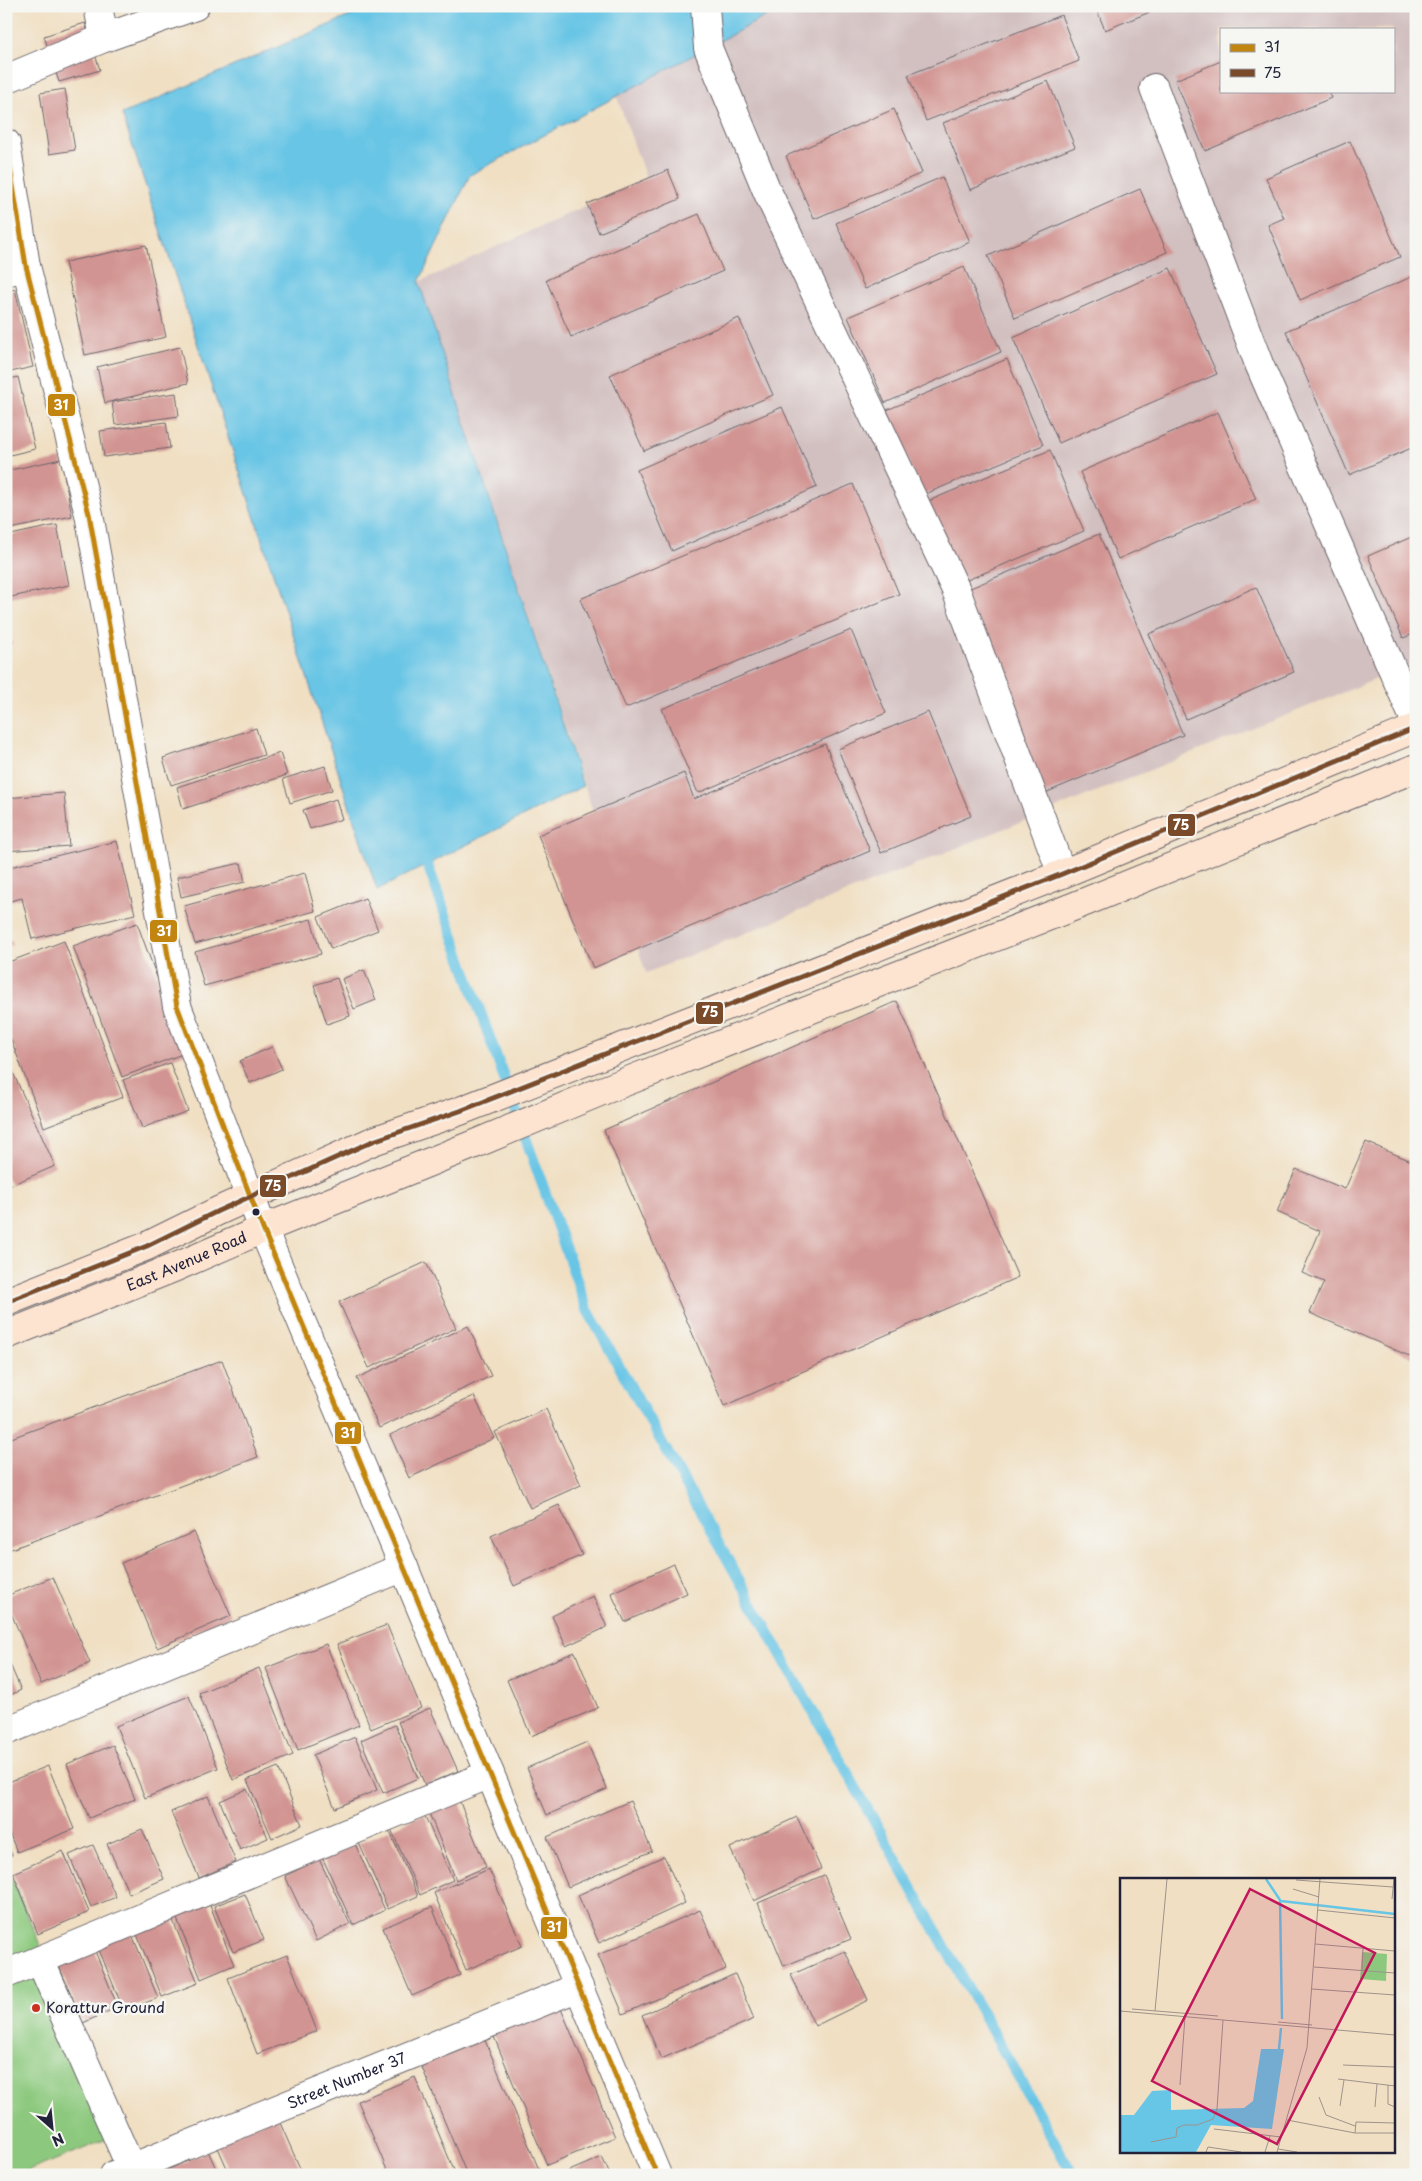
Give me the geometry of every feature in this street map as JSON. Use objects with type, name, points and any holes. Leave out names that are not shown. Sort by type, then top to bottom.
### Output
[{"type":"main road","name":"East Avenue Road","points":[[6,1302],[147,1246],[373,1141],[460,1111],[1062,874],[1416,728]]},
{"type":"main road","name":"East Avenue Road","points":[[6,1335],[602,1091],[1075,906],[1416,768]]},
{"type":"street","points":[[98,6],[104,38]]},
{"type":"street","points":[[6,79],[104,38],[195,6]]},
{"type":"street","points":[[705,6],[708,48],[756,164],[956,590],[1062,874]]},
{"type":"street","points":[[1154,88],[1259,364],[1416,723]]},
{"type":"street","points":[[6,143],[16,269],[89,514],[177,1006],[263,1229],[657,2175]]},
{"type":"street","points":[[6,1731],[404,1567]]},
{"type":"street","points":[[6,1974],[490,1774]]},
{"type":"street","points":[[40,1960],[122,2171]]},
{"type":"street","name":"Street Number 37","points":[[122,2171],[579,1986]]},
{"type":"shaded area","points":[[615,6],[1416,6],[1416,663],[646,973],[419,282],[646,178],[588,17]]},
{"type":"green space","name":"Korattur Ground","points":[[12,1879],[120,2134],[18,2175],[6,2175],[6,1881]]},
{"type":"water","points":[[373,6],[785,6],[470,175],[419,282],[583,786],[377,890],[122,114]]},
{"type":"building","points":[[1095,6],[1165,6],[1105,30]]},
{"type":"building","points":[[1061,15],[1079,61],[926,121],[908,75]]},
{"type":"building","points":[[85,23],[100,70],[59,82],[44,36]]},
{"type":"building","points":[[1220,61],[1220,92],[1328,92],[1331,98],[1205,151],[1175,80]]},
{"type":"building","points":[[1048,81],[1075,147],[970,190],[943,123]]},
{"type":"building","points":[[65,89],[75,150],[49,154],[40,93]]},
{"type":"building","points":[[894,109],[922,173],[814,219],[786,156]]},
{"type":"building","points":[[1350,141],[1400,257],[1300,300],[1268,225],[1284,218],[1266,178]]},
{"type":"building","points":[[668,170],[680,199],[599,233],[587,204]]},
{"type":"building","points":[[942,177],[970,242],[865,289],[836,223]]},
{"type":"building","points":[[1140,189],[1167,252],[1015,318],[988,256]]},
{"type":"building","points":[[699,214],[723,271],[571,337],[546,280]]},
{"type":"building","points":[[146,245],[166,337],[85,355],[65,262]]},
{"type":"building","points":[[964,267],[1001,352],[885,403],[848,317]]},
{"type":"building","points":[[1170,268],[1217,374],[1059,443],[1013,338]]},
{"type":"building","points":[[1416,275],[1416,446],[1349,475],[1286,331]]},
{"type":"building","points":[[15,289],[33,367],[6,373],[6,291]]},
{"type":"building","points":[[739,318],[773,395],[644,451],[610,375]]},
{"type":"building","points":[[180,347],[188,383],[105,403],[97,367]]},
{"type":"building","points":[[1007,359],[1043,445],[923,495],[887,410]]},
{"type":"building","points":[[18,377],[35,449],[6,456],[6,380]]},
{"type":"building","points":[[176,393],[179,416],[115,425],[112,402]]},
{"type":"building","points":[[782,407],[817,487],[672,551],[637,470]]},
{"type":"building","points":[[1218,412],[1256,499],[1118,559],[1080,472]]},
{"type":"building","points":[[166,422],[170,448],[104,457],[100,431]]},
{"type":"building","points":[[1050,450],[1084,531],[960,583],[926,502]]},
{"type":"building","points":[[61,459],[72,516],[6,530],[6,471]]},
{"type":"building","points":[[853,484],[899,594],[626,708],[580,599]]},
{"type":"building","points":[[57,525],[69,585],[6,598],[6,536]]},
{"type":"building","points":[[1099,534],[1183,735],[1045,793],[961,592]]},
{"type":"building","points":[[1416,535],[1416,633],[1403,638],[1368,556]]},
{"type":"building","points":[[1256,587],[1294,672],[1186,719],[1149,634]]},
{"type":"building","points":[[6,624],[12,644],[6,645]]},
{"type":"building","points":[[851,630],[886,713],[698,793],[662,709]]},
{"type":"building","points":[[928,712],[971,816],[881,853],[838,749]]},
{"type":"building","points":[[256,728],[264,755],[171,785],[163,758]]},
{"type":"building","points":[[825,744],[870,851],[593,968],[538,835],[684,773],[694,799]]},
{"type":"building","points":[[280,753],[287,775],[183,809],[177,787]]},
{"type":"building","points":[[325,766],[332,790],[290,803],[283,779]]},
{"type":"building","points":[[64,793],[69,846],[6,851],[6,798]]},
{"type":"building","points":[[336,799],[342,819],[310,829],[303,810]]},
{"type":"building","points":[[117,841],[135,914],[32,939],[22,898],[6,902],[6,868]]},
{"type":"building","points":[[241,863],[245,882],[181,897],[177,877]]},
{"type":"building","points":[[305,873],[315,911],[195,944],[184,906]]},
{"type":"building","points":[[365,898],[378,930],[331,949],[318,917]]},
{"type":"building","points":[[311,919],[321,954],[204,986],[195,952]]},
{"type":"building","points":[[137,923],[185,1053],[122,1077],[73,946]]},
{"type":"building","points":[[6,935],[13,943],[6,950]]},
{"type":"building","points":[[64,941],[123,1097],[44,1127],[6,1026],[6,963]]},
{"type":"building","points":[[364,970],[376,1000],[354,1009],[342,979]]},
{"type":"building","points":[[337,978],[350,1016],[327,1024],[314,985]]},
{"type":"building","points":[[897,1001],[1018,1277],[724,1406],[604,1130]]},
{"type":"building","points":[[272,1047],[282,1069],[250,1083],[240,1061]]},
{"type":"building","points":[[6,1057],[55,1166],[11,1185],[6,1176]]},
{"type":"building","points":[[170,1063],[188,1111],[142,1128],[123,1080]]},
{"type":"building","points":[[1366,1142],[1416,1163],[1416,1359],[1310,1313],[1324,1282],[1302,1273],[1320,1231],[1277,1212],[1296,1169],[1345,1189]]},
{"type":"building","points":[[426,1262],[456,1328],[369,1368],[339,1302]]},
{"type":"building","points":[[468,1326],[491,1376],[379,1428],[357,1378]]},
{"type":"building","points":[[222,1360],[258,1457],[6,1551],[6,1440]]},
{"type":"building","points":[[474,1396],[494,1438],[409,1478],[390,1435]]},
{"type":"building","points":[[546,1409],[581,1485],[530,1508],[495,1432]]},
{"type":"building","points":[[559,1505],[582,1555],[514,1586],[491,1536]]},
{"type":"building","points":[[194,1532],[231,1616],[157,1648],[121,1563]]},
{"type":"building","points":[[674,1564],[687,1593],[625,1622],[611,1593]]},
{"type":"building","points":[[53,1577],[90,1663],[41,1684],[6,1601],[6,1596]]},
{"type":"building","points":[[593,1596],[607,1627],[566,1646],[552,1616]]},
{"type":"building","points":[[387,1625],[421,1708],[371,1729],[337,1644]]},
{"type":"building","points":[[326,1644],[359,1725],[298,1750],[266,1668]]},
{"type":"building","points":[[575,1652],[598,1708],[531,1736],[507,1680]]},
{"type":"building","points":[[6,1655],[21,1690],[6,1697]]},
{"type":"building","points":[[259,1668],[293,1755],[233,1780],[199,1693]]},
{"type":"building","points":[[189,1696],[218,1768],[145,1798],[116,1726]]},
{"type":"building","points":[[430,1708],[458,1771],[425,1785],[398,1722]]},
{"type":"building","points":[[395,1725],[418,1778],[383,1793],[361,1740]]},
{"type":"building","points":[[355,1737],[377,1790],[335,1808],[313,1755]]},
{"type":"building","points":[[587,1742],[607,1789],[547,1815],[527,1768]]},
{"type":"building","points":[[113,1745],[135,1799],[89,1818],[67,1764]]},
{"type":"building","points":[[48,1766],[74,1829],[17,1852],[6,1825],[6,1783]]},
{"type":"building","points":[[278,1767],[302,1825],[272,1838],[247,1780]]},
{"type":"building","points":[[247,1789],[268,1838],[240,1850],[220,1801]]},
{"type":"building","points":[[208,1796],[236,1862],[199,1878],[171,1812]]},
{"type":"building","points":[[459,1800],[486,1867],[456,1880],[429,1813]]},
{"type":"building","points":[[630,1801],[652,1851],[568,1887],[547,1837]]},
{"type":"building","points":[[424,1814],[453,1880],[420,1895],[391,1829]]},
{"type":"building","points":[[797,1817],[821,1869],[754,1901],[730,1848]]},
{"type":"building","points":[[142,1829],[164,1879],[129,1894],[107,1844]]},
{"type":"building","points":[[389,1830],[418,1896],[388,1909],[359,1843]]},
{"type":"building","points":[[6,1842],[12,1855],[6,1857]]},
{"type":"building","points":[[355,1844],[385,1910],[353,1925],[323,1859]]},
{"type":"building","points":[[93,1845],[116,1897],[91,1907],[69,1855]]},
{"type":"building","points":[[63,1851],[89,1912],[38,1934],[13,1873]]},
{"type":"building","points":[[664,1856],[685,1903],[599,1943],[578,1895]]},
{"type":"building","points":[[319,1859],[350,1924],[316,1941],[285,1876]]},
{"type":"building","points":[[489,1869],[522,1946],[466,1970],[434,1893]]},
{"type":"building","points":[[824,1875],[851,1939],[784,1966],[758,1903]]},
{"type":"building","points":[[245,1894],[264,1940],[233,1952],[214,1906]]},
{"type":"building","points":[[209,1903],[234,1965],[201,1979],[176,1916]]},
{"type":"building","points":[[432,1907],[460,1975],[412,1996],[383,1928]]},
{"type":"building","points":[[700,1910],[726,1969],[623,2014],[598,1955]]},
{"type":"building","points":[[172,1918],[198,1983],[162,1997],[136,1932]]},
{"type":"building","points":[[131,1932],[158,1998],[124,2011],[97,1945]]},
{"type":"building","points":[[95,1951],[118,2007],[83,2023],[59,1966]]},
{"type":"building","points":[[845,1951],[868,2000],[815,2026],[791,1975]]},
{"type":"building","points":[[287,1955],[317,2031],[257,2054],[228,1978]]},
{"type":"building","points":[[735,1974],[754,2019],[661,2059],[642,2015]]},
{"type":"building","points":[[559,2004],[615,2137],[547,2165],[492,2032]]},
{"type":"building","points":[[484,2038],[540,2172],[533,2175],[467,2175],[421,2065]]},
{"type":"building","points":[[415,2077],[456,2175],[389,2175],[358,2101]]},
{"type":"building","points":[[277,2116],[303,2175],[230,2175],[216,2143]]},
{"type":"building","points":[[208,2151],[219,2175],[157,2175]]},
{"type":"building","points":[[602,2157],[610,2175],[560,2175]]},
{"type":"waterway","points":[[423,852],[587,1309],[1073,2175]]},
{"type":"transit line","name":"31","points":[[6,143],[26,266],[89,514],[177,1006],[263,1229],[657,2175]]},
{"type":"transit line","name":"75","points":[[6,1302],[147,1246],[218,1211],[373,1141],[460,1111],[1062,874],[1416,728]]},
{"type":"place","name":"Korattur Ground","points":[[36,2008]]}]
